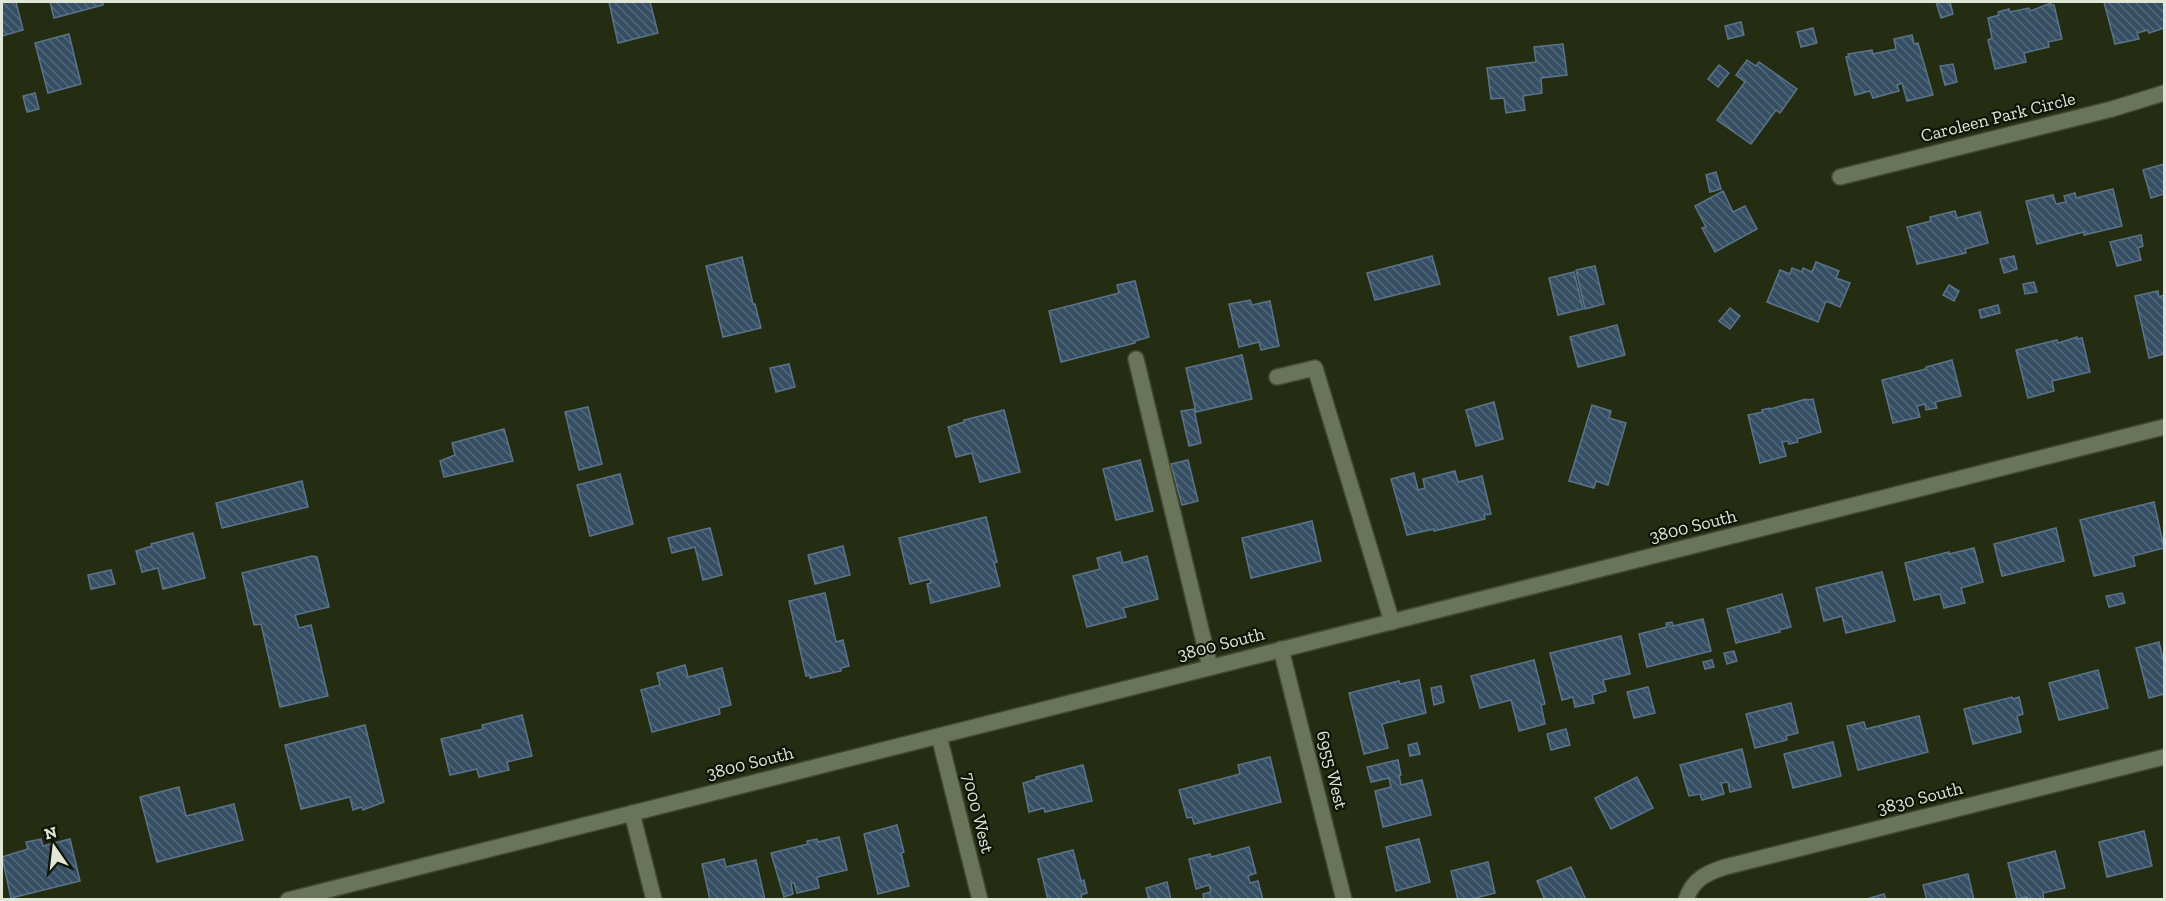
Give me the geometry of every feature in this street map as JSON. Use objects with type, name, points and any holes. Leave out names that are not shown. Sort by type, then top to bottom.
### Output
[{"type":"street","name":"Caroleen Park Circle","points":[[1840,177],[2112,109],[2164,93]]},
{"type":"street","points":[[1136,359],[1210,667]]},
{"type":"street","points":[[1277,377],[1315,369],[1392,622]]},
{"type":"street","name":"3800 South","points":[[288,900],[324,895],[632,813],[2164,427]]},
{"type":"street","name":"6955 West","points":[[1281,649],[1344,900]]},
{"type":"street","name":"7000 West","points":[[939,736],[980,900]]},
{"type":"street","name":"3830 South","points":[[1688,893],[1700,878],[1725,867],[2164,757]]},
{"type":"street","points":[[632,813],[654,900]]},
{"type":"building","points":[[2,2],[16,2],[23,30],[2,36]]},
{"type":"building","points":[[50,2],[103,2],[103,5],[54,18]]},
{"type":"building","points":[[609,2],[650,2],[658,33],[618,43]]},
{"type":"building","points":[[1936,2],[1950,2],[1953,14],[1941,18]]},
{"type":"building","points":[[2104,2],[2164,2],[2164,28],[2149,33],[2148,30],[2137,33],[2139,39],[2115,44]]},
{"type":"building","points":[[2051,3],[2054,5],[2062,39],[2048,42],[2049,47],[2024,53],[2026,62],[1995,69],[1988,40],[1992,38],[1988,18],[2009,9],[2010,12],[2029,8],[2030,11]]},
{"type":"building","points":[[1741,22],[1744,35],[1728,39],[1725,26]]},
{"type":"building","points":[[1813,28],[1817,43],[1801,47],[1797,32]]},
{"type":"building","points":[[69,34],[81,84],[48,93],[35,43]]},
{"type":"building","points":[[1912,35],[1914,44],[1918,43],[1933,95],[1907,101],[1902,83],[1897,85],[1899,91],[1873,98],[1870,91],[1855,95],[1846,57],[1849,56],[1848,54],[1872,50],[1873,54],[1896,49],[1894,39]]},
{"type":"building","points":[[1563,44],[1567,75],[1541,78],[1542,93],[1523,96],[1525,110],[1506,113],[1504,98],[1491,99],[1487,68],[1536,62],[1534,47]]},
{"type":"building","points":[[1747,60],[1756,66],[1759,62],[1797,89],[1780,113],[1776,110],[1751,144],[1717,120],[1745,82],[1736,75]]},
{"type":"building","points":[[1953,64],[1957,82],[1945,85],[1940,66]]},
{"type":"building","points":[[1719,65],[1729,73],[1718,87],[1708,79]]},
{"type":"building","points":[[35,93],[39,109],[27,112],[23,96]]},
{"type":"building","points":[[2164,164],[2164,194],[2151,198],[2143,170]]},
{"type":"building","points":[[1716,172],[1721,189],[1710,192],[1706,175]]},
{"type":"building","points":[[2113,189],[2122,226],[2084,235],[2084,232],[2037,244],[2026,201],[2053,195],[2056,204],[2066,202],[2064,196],[2075,193],[2076,198]]},
{"type":"building","points":[[1723,191],[1733,212],[1745,206],[1757,229],[1715,252],[1702,228],[1706,227],[1695,206]]},
{"type":"building","points":[[1955,211],[1957,218],[1980,212],[1988,243],[1965,249],[1966,253],[1917,264],[1907,227],[1931,221],[1930,217]]},
{"type":"building","points":[[2141,235],[2143,246],[2138,248],[2141,260],[2117,266],[2110,242]]},
{"type":"building","points":[[1432,256],[1440,284],[1375,300],[1367,273]]},
{"type":"building","points":[[2014,256],[2017,269],[2004,273],[2000,259]]},
{"type":"building","points":[[742,257],[761,328],[723,337],[706,266]]},
{"type":"building","points":[[1816,262],[1839,271],[1836,278],[1850,283],[1840,307],[1826,301],[1818,322],[1767,302],[1780,270],[1790,274],[1792,268],[1802,272],[1803,268],[1812,272]]},
{"type":"building","points":[[1595,266],[1604,304],[1585,309],[1576,270]]},
{"type":"building","points":[[1574,272],[1583,309],[1558,315],[1549,278]]},
{"type":"building","points":[[1135,281],[1149,337],[1135,341],[1135,343],[1061,362],[1049,311],[1119,293],[1117,285]]},
{"type":"building","points":[[2034,282],[2037,292],[2025,294],[2023,284]]},
{"type":"building","points":[[1949,285],[1959,291],[1954,301],[1943,295]]},
{"type":"building","points":[[2158,291],[2159,297],[2164,295],[2164,354],[2149,358],[2135,296]]},
{"type":"building","points":[[1250,300],[1252,305],[1270,301],[1279,346],[1261,350],[1259,342],[1239,347],[1229,304]]},
{"type":"building","points":[[1998,305],[2000,313],[1981,318],[1979,310]]},
{"type":"building","points":[[1730,308],[1740,316],[1730,329],[1719,321]]},
{"type":"building","points":[[1617,325],[1625,355],[1578,367],[1570,337]]},
{"type":"building","points":[[2077,337],[2077,339],[2082,338],[2090,372],[2052,381],[2054,391],[2028,398],[2016,350],[2057,340],[2058,343]]},
{"type":"building","points":[[1242,355],[1252,399],[1196,412],[1186,368]]},
{"type":"building","points":[[1952,360],[1961,396],[1935,402],[1937,408],[1926,410],[1925,404],[1917,406],[1920,417],[1893,423],[1882,380]]},
{"type":"building","points":[[789,364],[795,387],[776,392],[770,368]]},
{"type":"building","points":[[1813,399],[1821,432],[1797,439],[1798,442],[1789,444],[1788,441],[1782,442],[1786,456],[1760,463],[1748,415]]},
{"type":"building","points":[[1494,402],[1503,439],[1476,446],[1466,410]]},
{"type":"building","points":[[1592,405],[1611,411],[1609,418],[1626,423],[1608,485],[1596,481],[1594,488],[1569,481]]},
{"type":"building","points":[[588,407],[602,464],[579,470],[565,412]]},
{"type":"building","points":[[1194,409],[1201,443],[1189,446],[1181,411]]},
{"type":"building","points":[[1004,410],[1020,472],[980,482],[972,453],[956,457],[948,427],[964,422],[964,420]]},
{"type":"building","points":[[504,429],[513,461],[444,477],[440,461],[455,455],[452,443]]},
{"type":"building","points":[[1140,460],[1153,511],[1116,520],[1103,469]]},
{"type":"building","points":[[1188,460],[1198,501],[1182,505],[1171,464]]},
{"type":"building","points":[[1455,471],[1458,482],[1482,476],[1491,514],[1484,515],[1485,519],[1407,535],[1391,479],[1414,473],[1418,490],[1425,488],[1423,479]]},
{"type":"building","points":[[620,474],[633,524],[590,536],[577,485]]},
{"type":"building","points":[[302,481],[308,507],[222,528],[216,503]]},
{"type":"building","points":[[2154,502],[2164,548],[2133,556],[2135,566],[2094,576],[2080,520]]},
{"type":"building","points":[[986,517],[997,562],[994,563],[1000,586],[931,603],[927,584],[931,583],[930,579],[910,584],[899,538]]},
{"type":"building","points":[[1312,521],[1321,561],[1251,578],[1242,538]]},
{"type":"building","points":[[710,528],[722,575],[703,580],[695,547],[672,553],[668,538]]},
{"type":"building","points":[[2056,528],[2064,561],[2002,576],[1994,544]]},
{"type":"building","points":[[193,533],[205,578],[163,589],[158,568],[142,572],[136,551],[152,546],[151,544]]},
{"type":"building","points":[[843,546],[850,575],[815,584],[808,555]]},
{"type":"building","points":[[1974,548],[1983,582],[1961,588],[1965,603],[1944,608],[1940,594],[1914,600],[1905,563]]},
{"type":"building","points":[[1120,552],[1123,563],[1147,556],[1158,599],[1123,608],[1126,617],[1087,627],[1073,576],[1100,569],[1097,558]]},
{"type":"building","points":[[312,556],[317,557],[329,607],[295,615],[299,628],[311,625],[328,696],[280,707],[261,624],[254,625],[242,573]]},
{"type":"building","points":[[111,570],[115,584],[91,589],[88,575]]},
{"type":"building","points":[[1882,572],[1895,621],[1846,633],[1842,616],[1824,621],[1816,588]]},
{"type":"building","points":[[825,593],[836,642],[843,640],[849,666],[841,668],[841,671],[810,678],[810,675],[806,676],[789,601]]},
{"type":"building","points":[[2122,593],[2125,603],[2109,607],[2106,596]]},
{"type":"building","points":[[1782,594],[1791,627],[1736,643],[1727,609]]},
{"type":"building","points":[[1703,619],[1711,651],[1647,667],[1639,634],[1667,627],[1666,623],[1672,622],[1673,626]]},
{"type":"building","points":[[1621,636],[1630,674],[1603,680],[1606,691],[1592,695],[1594,703],[1575,707],[1573,697],[1562,700],[1550,653]]},
{"type":"building","points":[[2159,642],[2164,658],[2164,694],[2149,698],[2136,648]]},
{"type":"building","points":[[1734,651],[1737,661],[1727,664],[1724,653]]},
{"type":"building","points":[[1534,660],[1545,704],[1541,705],[1545,724],[1519,731],[1511,700],[1480,708],[1471,676]]},
{"type":"building","points":[[1712,660],[1714,667],[1705,669],[1703,662]]},
{"type":"building","points":[[685,665],[688,677],[722,668],[731,705],[719,708],[720,714],[652,732],[641,690],[660,685],[657,673]]},
{"type":"building","points":[[2098,670],[2108,708],[2059,720],[2049,683]]},
{"type":"building","points":[[1419,680],[1426,713],[1382,724],[1388,748],[1364,754],[1349,693],[1399,681],[1400,684]]},
{"type":"building","points":[[1441,686],[1444,702],[1434,705],[1431,688]]},
{"type":"building","points":[[1648,687],[1655,713],[1634,718],[1627,692]]},
{"type":"building","points":[[2012,697],[2013,699],[2019,697],[2023,714],[2017,716],[2021,732],[1973,744],[1964,709]]},
{"type":"building","points":[[1791,703],[1798,733],[1786,736],[1787,740],[1755,748],[1746,714]]},
{"type":"building","points":[[522,715],[532,756],[507,762],[509,770],[479,777],[477,769],[450,775],[441,739],[483,729],[482,725]]},
{"type":"building","points":[[1919,716],[1928,752],[1858,770],[1847,726],[1864,722],[1866,729]]},
{"type":"building","points":[[365,725],[384,802],[363,810],[362,807],[353,810],[350,797],[301,809],[285,745]]},
{"type":"building","points":[[1566,729],[1570,745],[1551,750],[1547,734]]},
{"type":"building","points":[[1833,742],[1841,776],[1793,788],[1784,754]]},
{"type":"building","points":[[1417,743],[1420,754],[1410,756],[1408,745]]},
{"type":"building","points":[[1742,749],[1751,787],[1730,792],[1728,782],[1721,783],[1724,794],[1702,800],[1700,794],[1689,796],[1680,765]]},
{"type":"building","points":[[1270,757],[1281,802],[1194,824],[1192,817],[1187,818],[1179,790],[1240,774],[1238,765]]},
{"type":"building","points":[[1398,760],[1401,785],[1422,780],[1431,815],[1383,827],[1375,791],[1391,787],[1389,778],[1371,782],[1367,767]]},
{"type":"building","points":[[1083,765],[1092,801],[1045,812],[1044,808],[1029,812],[1023,783],[1037,779],[1036,777]]},
{"type":"building","points":[[1637,777],[1653,808],[1611,829],[1595,798]]},
{"type":"building","points":[[179,787],[186,816],[234,804],[243,840],[157,862],[140,797]]},
{"type":"building","points":[[897,825],[909,886],[878,894],[864,834]]},
{"type":"building","points":[[2144,831],[2152,866],[2107,877],[2099,842]]},
{"type":"building","points":[[839,837],[847,870],[817,877],[819,888],[797,893],[794,883],[791,883],[793,894],[784,897],[771,853],[808,844],[807,841],[817,839],[818,842]]},
{"type":"building","points":[[41,839],[43,846],[70,839],[80,881],[11,898],[2,857],[28,849],[26,842]]},
{"type":"building","points":[[1419,839],[1430,882],[1396,891],[1386,847]]},
{"type":"building","points":[[1249,847],[1256,873],[1248,876],[1250,883],[1258,881],[1263,900],[1204,900],[1203,894],[1211,892],[1209,885],[1196,889],[1189,859],[1210,854],[1211,857]]},
{"type":"building","points":[[1073,850],[1081,881],[1084,880],[1087,893],[1081,895],[1082,900],[1048,900],[1038,859]]},
{"type":"building","points":[[2055,851],[2065,888],[2043,893],[2044,900],[2027,900],[2027,897],[2017,899],[2008,863]]},
{"type":"building","points":[[724,859],[726,867],[756,860],[765,900],[710,900],[702,864]]},
{"type":"building","points":[[1488,862],[1495,893],[1468,900],[1458,900],[1451,871]]},
{"type":"building","points":[[1571,867],[1586,900],[1545,900],[1537,881]]},
{"type":"building","points":[[1968,874],[1974,900],[1927,900],[1923,885]]},
{"type":"building","points":[[1167,882],[1171,900],[1149,900],[1146,888]]},
{"type":"building","points":[[1884,894],[1886,900],[1863,900]]}]
